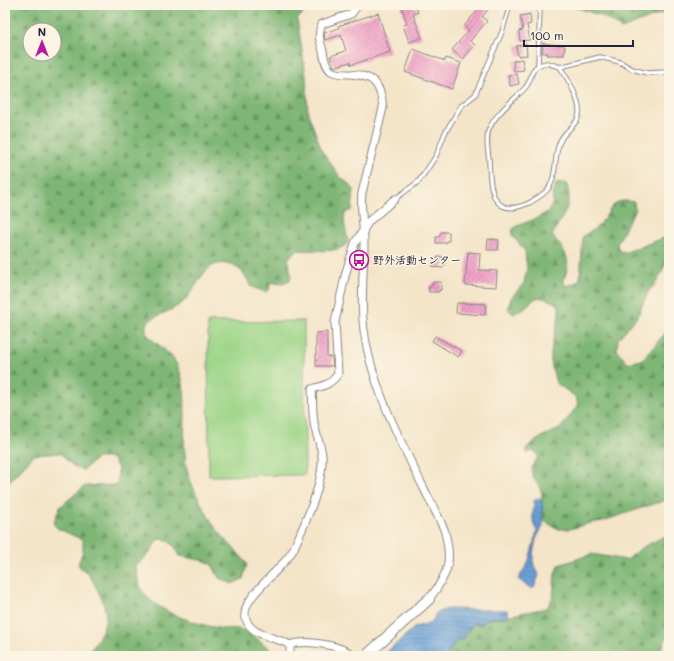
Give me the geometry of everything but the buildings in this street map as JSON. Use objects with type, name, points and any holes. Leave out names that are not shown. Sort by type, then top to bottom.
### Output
[{"type":"street","points":[[358,5],[350,14],[322,24],[319,36],[326,65],[331,70],[336,73],[368,77],[376,84],[382,95],[382,116],[360,206],[363,230],[363,320],[370,361],[391,418],[444,529],[448,545],[448,569],[439,586],[429,599],[366,656]]},
{"type":"street","points":[[353,656],[344,649],[303,642],[290,645],[284,641],[259,634],[250,626],[245,615],[247,602],[289,556],[317,492],[321,474],[322,454],[315,427],[312,389],[326,385],[333,381],[338,374],[335,322],[340,294],[355,243],[369,221],[395,199]]},
{"type":"street","points":[[290,645],[290,656]]},
{"type":"lane","points":[[395,199],[421,178],[436,156],[445,133],[461,106],[475,95],[502,32],[510,5]]},
{"type":"lane","points":[[538,65],[540,5]]},
{"type":"lane","points":[[560,67],[570,82],[578,101],[579,114],[577,121],[560,140],[550,186],[535,200],[516,208],[498,204],[493,198],[490,188],[488,132],[493,122],[526,87],[534,68],[538,65],[546,63],[560,67],[600,57],[610,58],[632,69],[640,71],[669,72]]},
{"type":"green space","points":[[5,5],[318,5],[312,6],[297,19],[306,75],[308,113],[322,151],[341,178],[354,190],[352,210],[345,213],[344,221],[348,242],[338,249],[324,251],[295,251],[288,259],[291,275],[290,280],[279,284],[273,282],[269,284],[270,289],[265,292],[250,286],[243,273],[235,266],[222,263],[214,265],[202,275],[188,297],[182,303],[146,324],[146,333],[174,360],[182,378],[185,407],[185,453],[187,468],[193,487],[215,527],[247,564],[243,579],[232,584],[219,578],[213,566],[206,561],[180,556],[175,547],[166,539],[158,539],[148,555],[136,566],[140,586],[149,599],[168,612],[203,625],[224,629],[243,630],[264,644],[276,656],[87,656],[102,630],[106,619],[104,605],[88,573],[80,568],[78,564],[83,551],[83,540],[57,528],[53,523],[60,507],[85,486],[117,485],[118,468],[112,458],[97,458],[83,470],[73,466],[60,453],[34,455],[5,486]]},
{"type":"green space","points":[[569,5],[669,5],[669,15],[662,13],[622,29],[602,16]]},
{"type":"green space","points":[[557,183],[566,183],[569,197],[566,210],[552,235],[561,246],[566,256],[567,267],[563,281],[566,286],[573,284],[580,279],[583,236],[599,225],[612,206],[616,203],[626,201],[634,202],[635,209],[617,244],[619,251],[626,252],[669,236],[669,255],[665,265],[657,282],[648,292],[637,317],[618,339],[617,350],[627,363],[642,360],[669,329],[669,499],[603,521],[570,529],[559,529],[543,521],[541,512],[541,490],[532,473],[533,464],[538,458],[538,454],[534,451],[526,453],[526,448],[543,436],[560,429],[578,405],[576,397],[556,383],[552,365],[552,349],[559,305],[549,300],[537,298],[513,314],[508,308],[511,298],[524,283],[527,269],[525,251],[512,235],[513,229],[538,218],[551,207],[553,190]]},
{"type":"green space","points":[[304,321],[305,475],[209,476],[208,322]]},
{"type":"green space","points":[[669,534],[669,632],[658,656],[447,656],[455,642],[464,639],[466,631],[474,624],[483,624],[485,620],[547,608],[553,597],[555,573],[559,565],[592,554],[627,560],[641,548]]},
{"type":"water","points":[[538,498],[541,499],[542,503],[543,526],[536,539],[533,562],[539,575],[534,588],[530,588],[518,579],[528,563],[537,531],[533,516],[534,501]]},
{"type":"water","points":[[447,609],[507,610],[509,616],[485,620],[483,624],[473,625],[468,629],[464,639],[455,642],[447,656],[385,656],[389,650],[415,627],[432,622],[436,613]]},
{"type":"place","name":"野外活動センター","points":[[359,260]]}]
